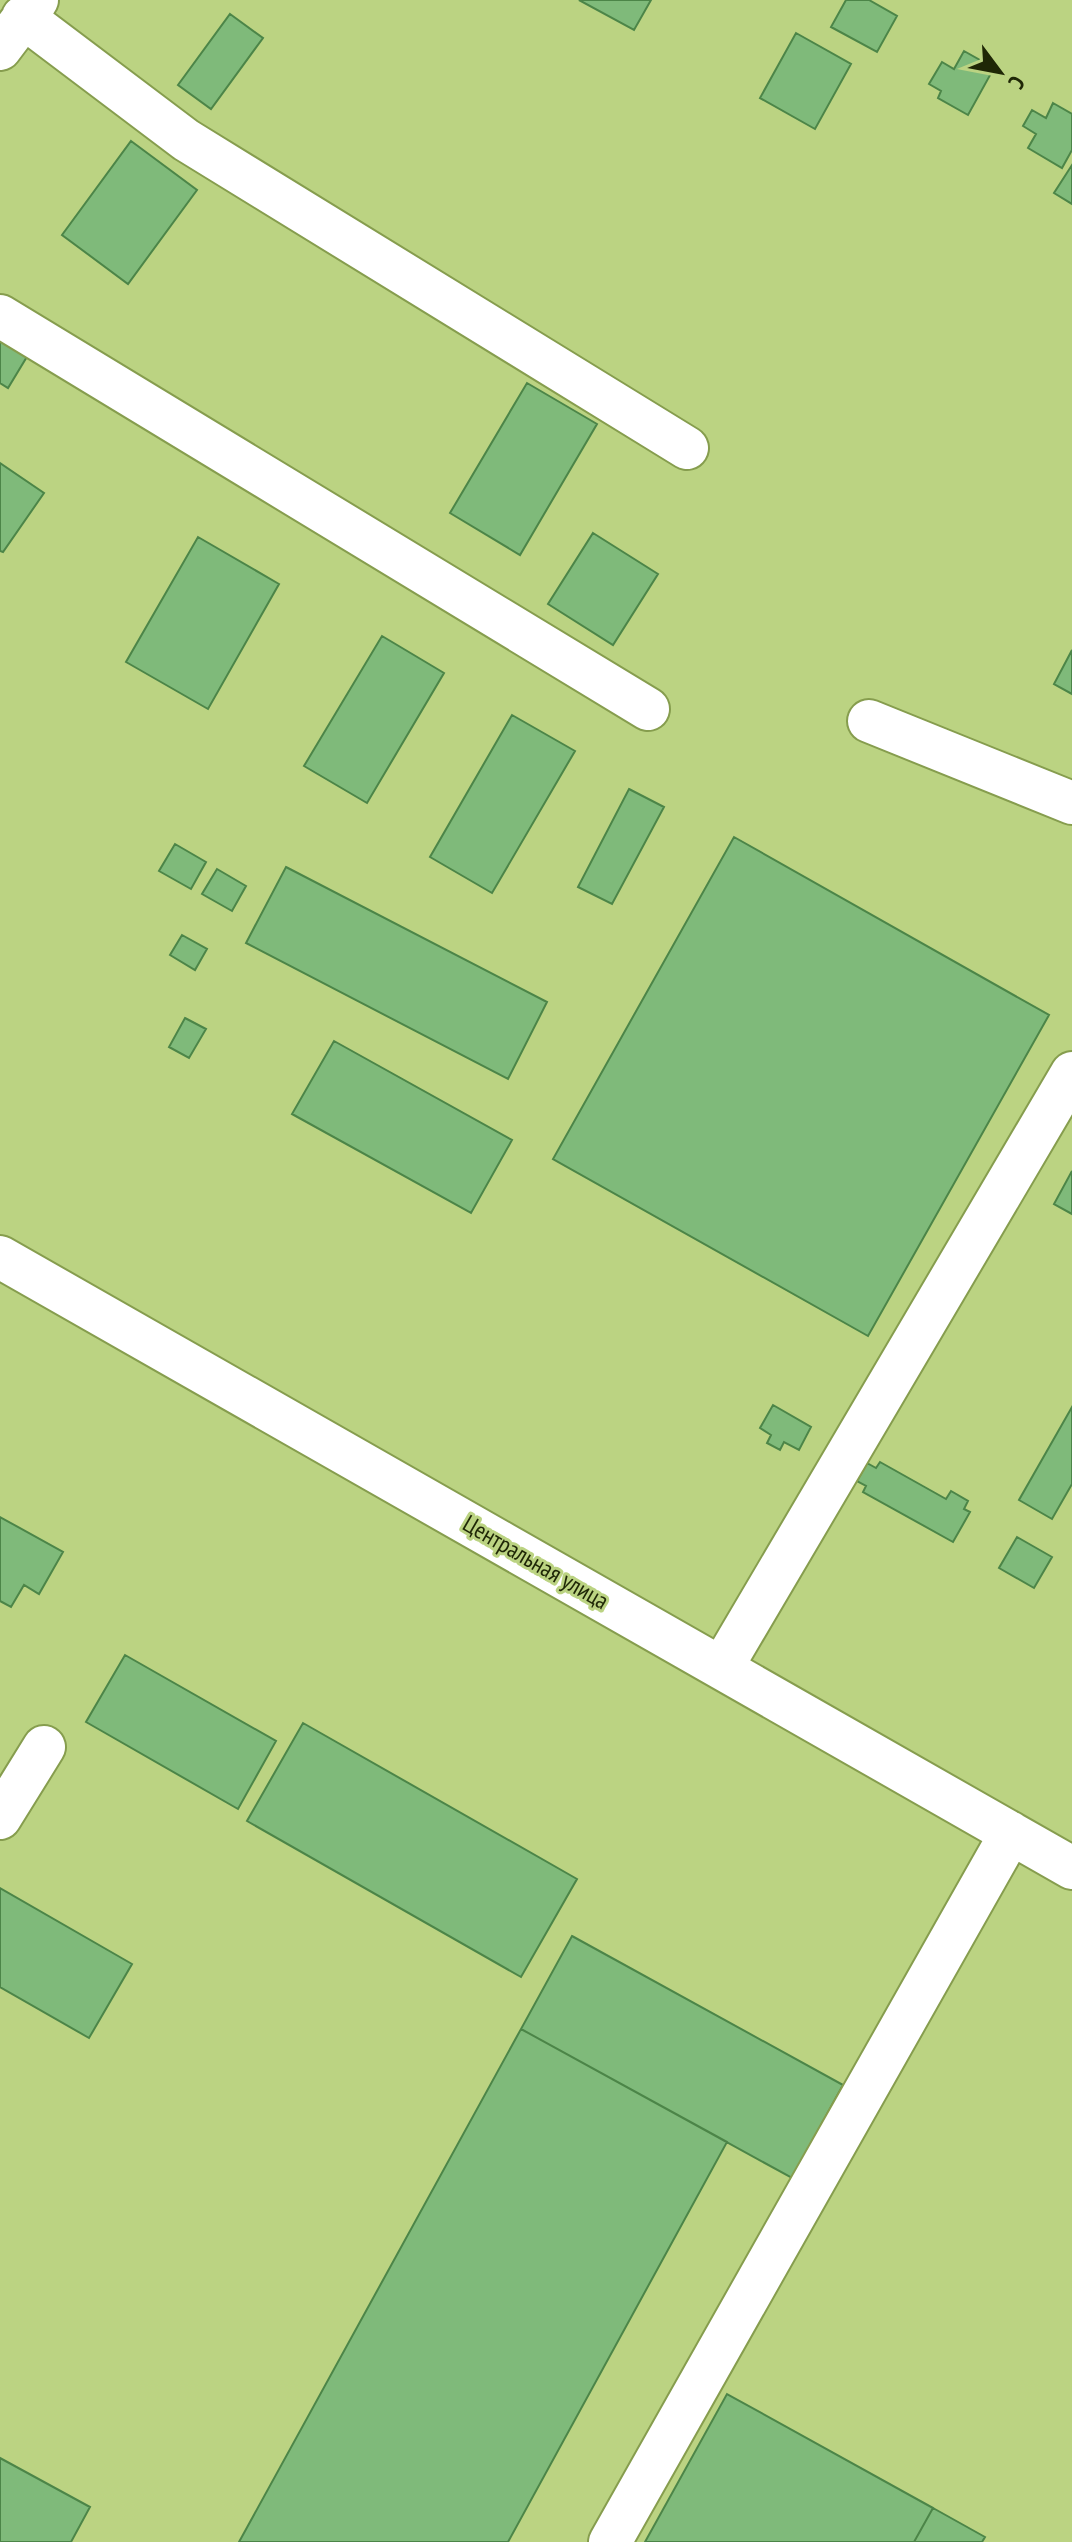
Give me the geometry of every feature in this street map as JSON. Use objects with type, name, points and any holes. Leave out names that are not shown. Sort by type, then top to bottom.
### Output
[{"type":"street","points":[[20,22],[186,140],[687,448]]},
{"type":"street","points":[[0,316],[648,709]]},
{"type":"street","points":[[869,721],[1072,803]]},
{"type":"street","points":[[722,1667],[1072,1073]]},
{"type":"street","name":"Центральная улица","points":[[0,1257],[1072,1868]]},
{"type":"street","points":[[0,1818],[44,1747]]},
{"type":"street","points":[[610,2542],[1011,1833]]},
{"type":"building","points":[[579,0],[651,0],[634,30]]},
{"type":"building","points":[[846,0],[869,0],[897,16],[877,52],[831,27]]},
{"type":"building","points":[[230,14],[263,38],[211,109],[178,85]]},
{"type":"building","points":[[796,33],[851,64],[815,129],[760,98]]},
{"type":"building","points":[[964,51],[994,68],[968,115],[938,98],[941,91],[929,84],[942,62],[954,69]]},
{"type":"building","points":[[1053,103],[1072,114],[1072,150],[1062,168],[1028,148],[1036,134],[1023,126],[1032,110],[1046,118]]},
{"type":"building","points":[[131,141],[197,190],[128,284],[62,235]]},
{"type":"building","points":[[1072,165],[1072,204],[1054,193]]},
{"type":"building","points":[[0,338],[28,355],[8,388],[0,383]]},
{"type":"building","points":[[527,383],[597,424],[520,555],[450,513]]},
{"type":"building","points":[[0,463],[44,493],[3,552],[0,551]]},
{"type":"building","points":[[593,533],[658,574],[613,645],[548,604]]},
{"type":"building","points":[[198,537],[279,584],[208,709],[126,662]]},
{"type":"building","points":[[382,636],[444,673],[367,803],[304,766]]},
{"type":"building","points":[[1072,650],[1072,694],[1054,684]]},
{"type":"building","points":[[512,715],[575,751],[492,893],[430,857]]},
{"type":"building","points":[[629,789],[664,807],[612,904],[578,887]]},
{"type":"building","points":[[734,837],[1049,1015],[868,1336],[553,1159]]},
{"type":"building","points":[[175,844],[206,862],[191,889],[159,871]]},
{"type":"building","points":[[286,867],[547,1002],[508,1079],[246,943]]},
{"type":"building","points":[[217,869],[246,886],[232,911],[202,894]]},
{"type":"building","points":[[182,935],[207,949],[195,970],[170,955]]},
{"type":"building","points":[[185,1018],[206,1029],[189,1058],[169,1047]]},
{"type":"building","points":[[334,1041],[512,1140],[471,1213],[292,1114]]},
{"type":"building","points":[[1072,1171],[1072,1214],[1054,1204]]},
{"type":"building","points":[[773,1405],[811,1427],[799,1450],[784,1442],[780,1450],[767,1443],[771,1435],[760,1428]]},
{"type":"building","points":[[1072,1407],[1072,1484],[1052,1519],[1019,1500]]},
{"type":"building","points":[[880,1462],[946,1499],[951,1491],[968,1501],[964,1509],[970,1512],[953,1542],[863,1492],[866,1486],[857,1481],[867,1463],[876,1468]]},
{"type":"building","points":[[0,1517],[63,1552],[39,1594],[24,1585],[11,1607],[0,1601]]},
{"type":"building","points":[[1017,1537],[1052,1557],[1034,1588],[999,1568]]},
{"type":"building","points":[[125,1655],[276,1741],[238,1809],[86,1722]]},
{"type":"building","points":[[303,1723],[577,1879],[521,1977],[247,1821]]},
{"type":"building","points":[[0,1888],[132,1964],[89,2038],[0,1987]]},
{"type":"building","points":[[572,1936],[843,2085],[792,2178],[521,2029]]},
{"type":"building","points":[[521,2029],[727,2142],[508,2542],[239,2542]]},
{"type":"building","points":[[727,2394],[933,2508],[914,2542],[645,2542]]},
{"type":"building","points":[[0,2458],[90,2507],[71,2542],[0,2542]]},
{"type":"building","points":[[933,2508],[985,2537],[982,2542],[914,2542]]}]
